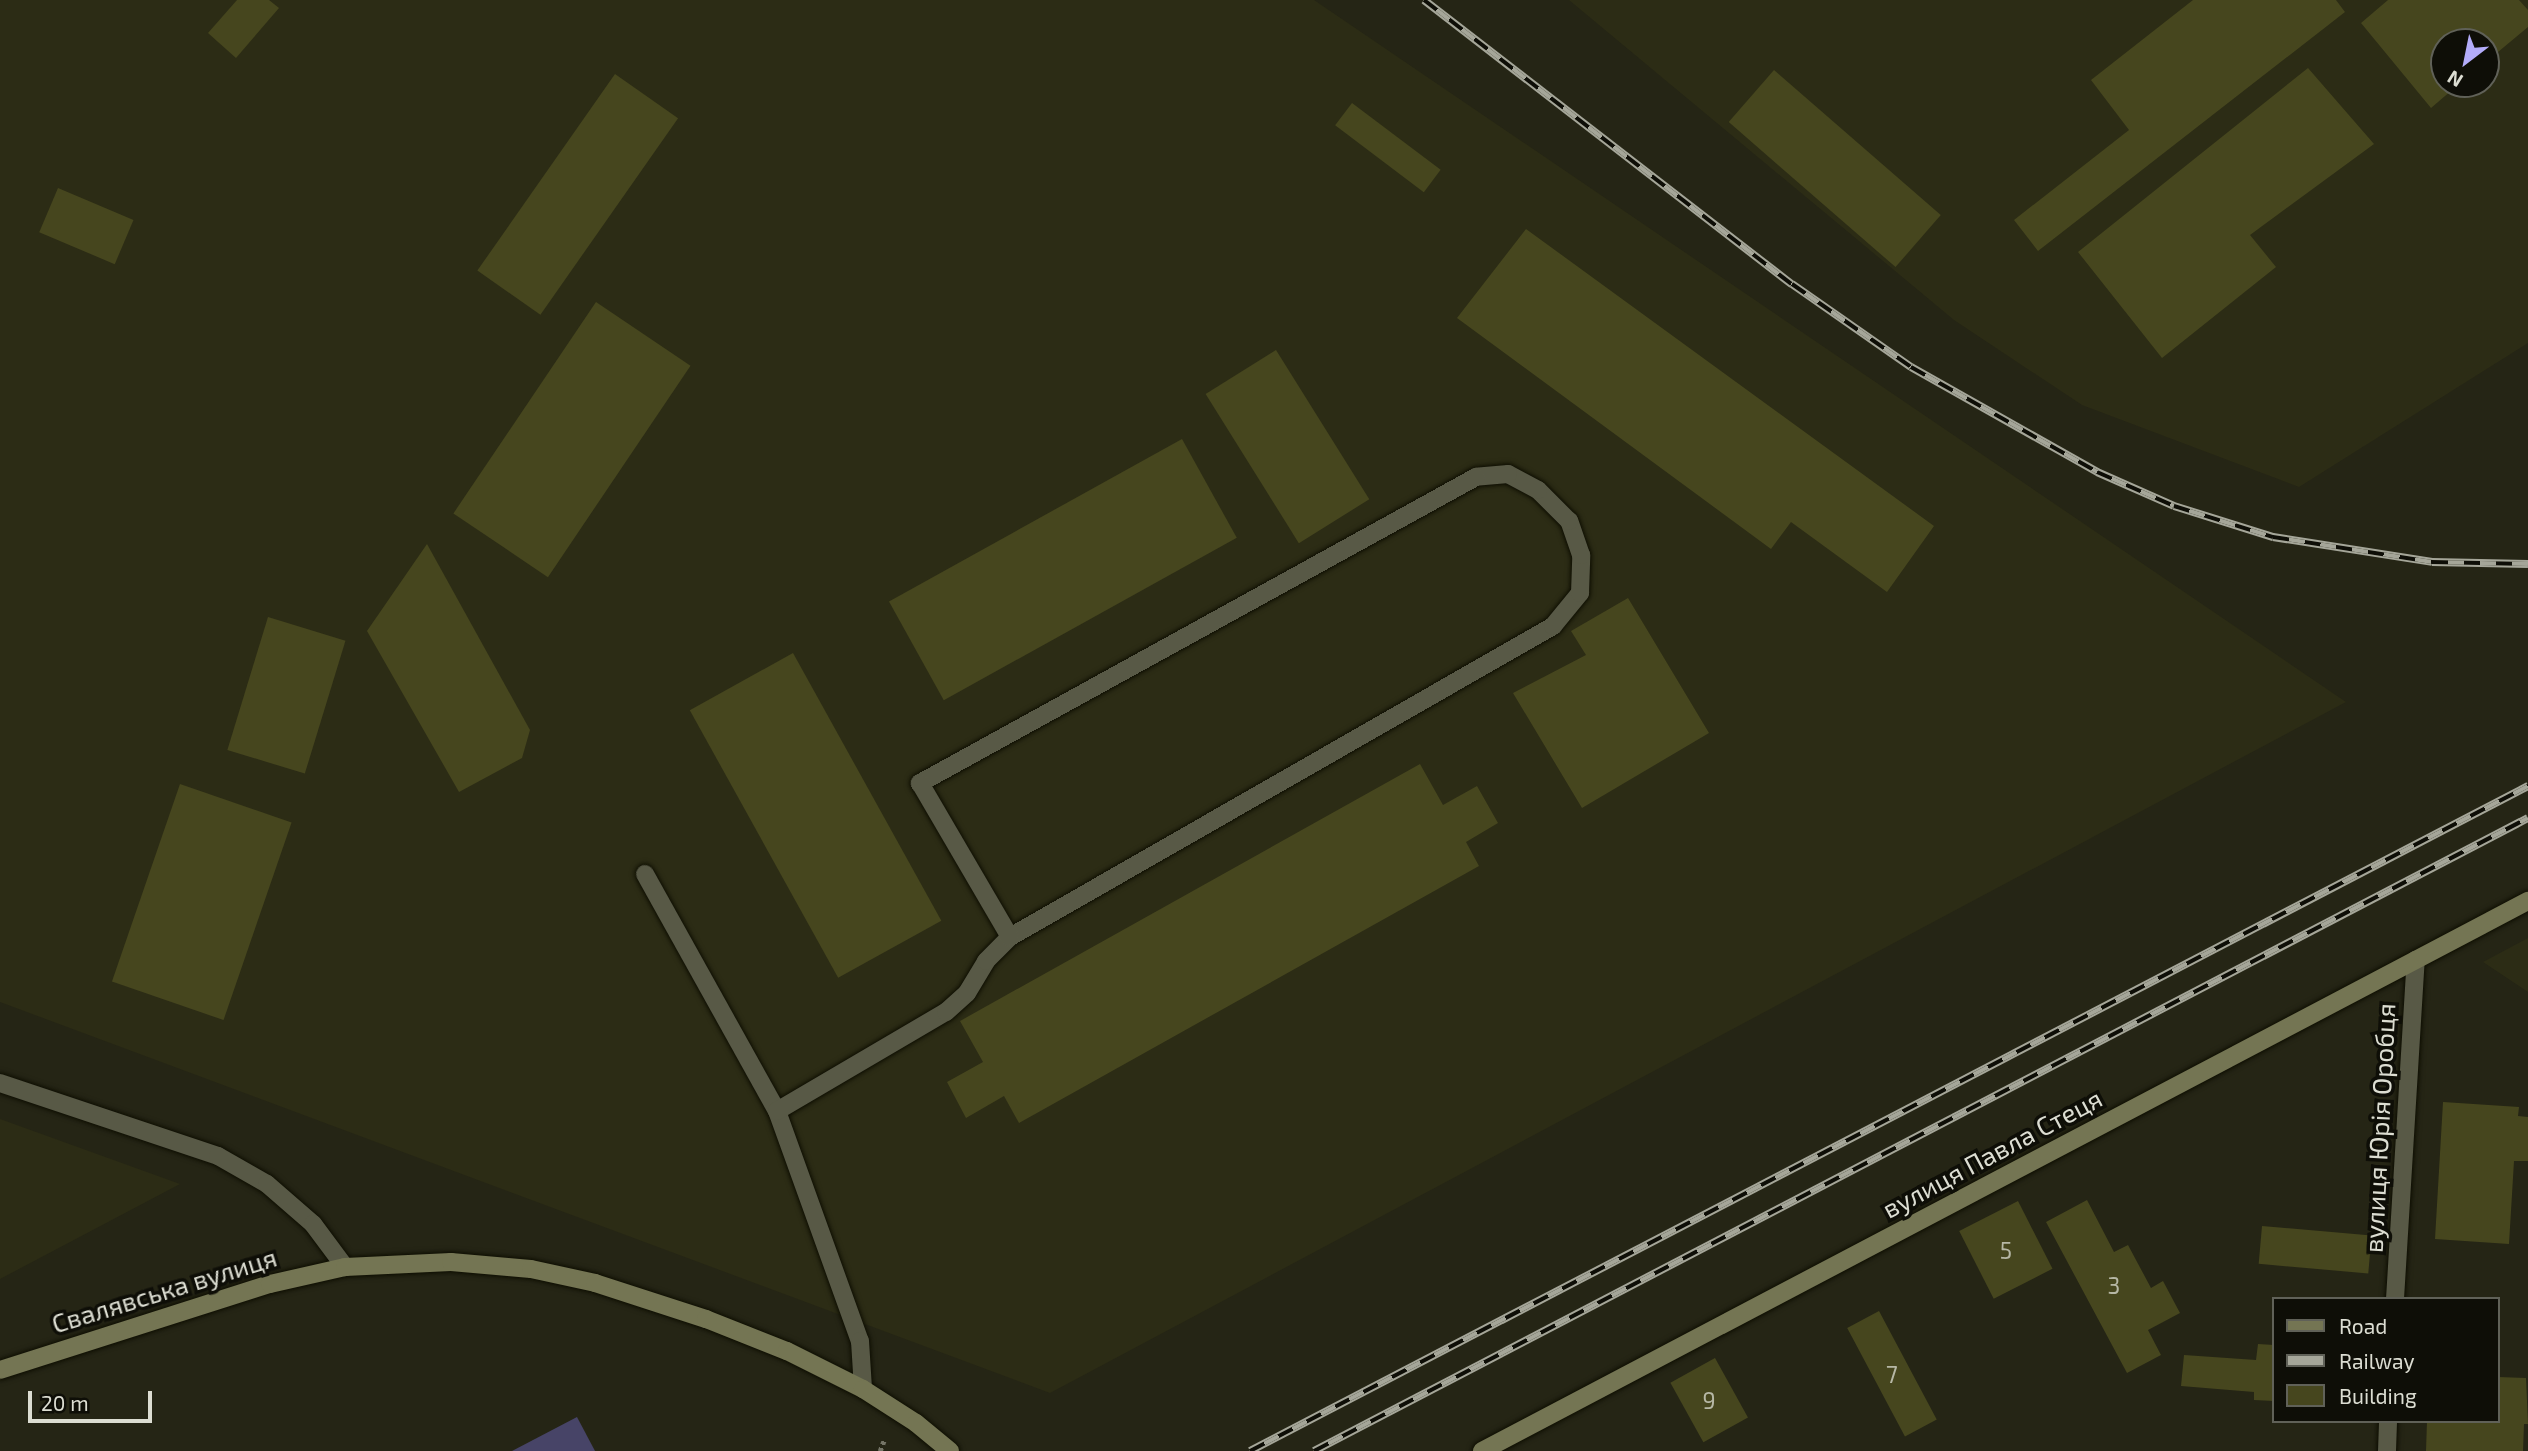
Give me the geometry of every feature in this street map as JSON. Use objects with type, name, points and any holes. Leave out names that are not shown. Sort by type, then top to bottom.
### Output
[{"type":"street","points":[[777,1111],[946,1012],[967,993],[986,961],[1010,937],[1553,626],[1580,593],[1581,555],[1569,521],[1538,490],[1508,474],[1476,477],[920,783],[1010,937]]},
{"type":"street","points":[[645,874],[777,1111],[860,1341],[863,1389]]},
{"type":"street","name":"вулиця Павла Стеця","points":[[1482,1451],[2528,901]]},
{"type":"street","name":"вулиця Юрія Оробця","points":[[2395,1297],[2416,960]]},
{"type":"street","points":[[0,1083],[218,1156],[268,1184],[313,1224],[345,1267]]},
{"type":"street","name":"Свалявська вулиця","points":[[0,1370],[270,1284],[345,1267],[451,1262],[531,1269],[595,1283],[706,1319],[787,1352],[863,1389],[916,1423],[950,1451]]},
{"type":"street","points":[[2387,1451],[2389,1423]]},
{"type":"path","points":[[880,1451],[884,1440]]},
{"type":"shaded area","points":[[0,0],[1314,0],[2346,702],[1050,1393],[0,1002]]},
{"type":"shaded area","points":[[1569,0],[2528,0],[2528,343],[2299,487],[2082,405],[1954,320]]},
{"type":"shaded area","points":[[2528,938],[2528,992],[2483,962]]},
{"type":"shaded area","points":[[0,1119],[180,1184],[0,1279]]},
{"type":"shaded area","points":[[577,1417],[595,1451],[512,1451]]},
{"type":"building","points":[[237,0],[269,0],[279,8],[236,58],[208,33]]},
{"type":"building","points":[[2193,0],[2336,0],[2345,12],[2038,251],[2014,220],[2129,130],[2091,80]]},
{"type":"building","points":[[2388,0],[2519,0],[2528,10],[2528,27],[2500,50],[2500,28],[2430,28],[2430,98],[2443,98],[2431,108],[2361,23]]},
{"type":"building","points":[[2308,68],[2374,144],[2250,235],[2276,267],[2162,358],[2078,252]]},
{"type":"building","points":[[1774,70],[1941,215],[1896,267],[1729,122]]},
{"type":"building","points":[[615,74],[678,118],[540,315],[477,271]]},
{"type":"building","points":[[1352,103],[1441,170],[1424,192],[1335,125]]},
{"type":"building","points":[[58,188],[133,220],[115,264],[39,232]]},
{"type":"building","points":[[1526,229],[1934,526],[1887,592],[1791,522],[1771,549],[1457,318]]},
{"type":"building","points":[[596,302],[691,366],[548,577],[453,513]]},
{"type":"building","points":[[1276,350],[1369,499],[1299,543],[1206,394]]},
{"type":"building","points":[[1182,439],[1237,538],[944,700],[889,601]]},
{"type":"building","points":[[427,544],[530,730],[522,758],[459,792],[367,631]]},
{"type":"building","points":[[1628,598],[1709,733],[1582,808],[1513,693],[1586,655],[1571,631]]},
{"type":"building","points":[[268,617],[345,641],[305,774],[227,750]]},
{"type":"building","points":[[793,653],[941,921],[838,978],[690,710]]},
{"type":"building","points":[[1420,764],[1443,805],[1477,786],[1498,823],[1466,842],[1479,866],[1019,1123],[1004,1096],[966,1118],[947,1082],[983,1062],[960,1021]]},
{"type":"building","points":[[180,784],[292,822],[224,1020],[112,982]]},
{"type":"building","points":[[2443,1102],[2519,1107],[2518,1116],[2528,1117],[2528,1161],[2514,1161],[2509,1244],[2435,1239]]},
{"type":"building","points":[[2087,1200],[2114,1252],[2128,1245],[2151,1288],[2163,1281],[2180,1313],[2148,1330],[2161,1355],[2127,1373],[2046,1222]]},
{"type":"building","points":[[2018,1201],[2053,1269],[1994,1299],[1959,1231]]},
{"type":"building","points":[[2262,1226],[2372,1236],[2368,1273],[2259,1264]]},
{"type":"building","points":[[1879,1311],[1937,1420],[1905,1437],[1847,1328]]},
{"type":"building","points":[[2258,1344],[2272,1345],[2272,1401],[2254,1400],[2254,1392],[2181,1386],[2184,1355],[2256,1360]]},
{"type":"building","points":[[1715,1358],[1748,1417],[1703,1442],[1670,1383]]},
{"type":"building","points":[[2500,1377],[2526,1378],[2528,1424],[2524,1424],[2523,1451],[2426,1451],[2427,1423],[2500,1423]]},
{"type":"railway","points":[[1424,0],[1792,284],[1911,367],[2097,472],[2174,506],[2273,537],[2432,562],[2528,564]]},
{"type":"railway","points":[[1250,1451],[2528,786]]},
{"type":"railway","points":[[1314,1451],[2528,818]]}]
